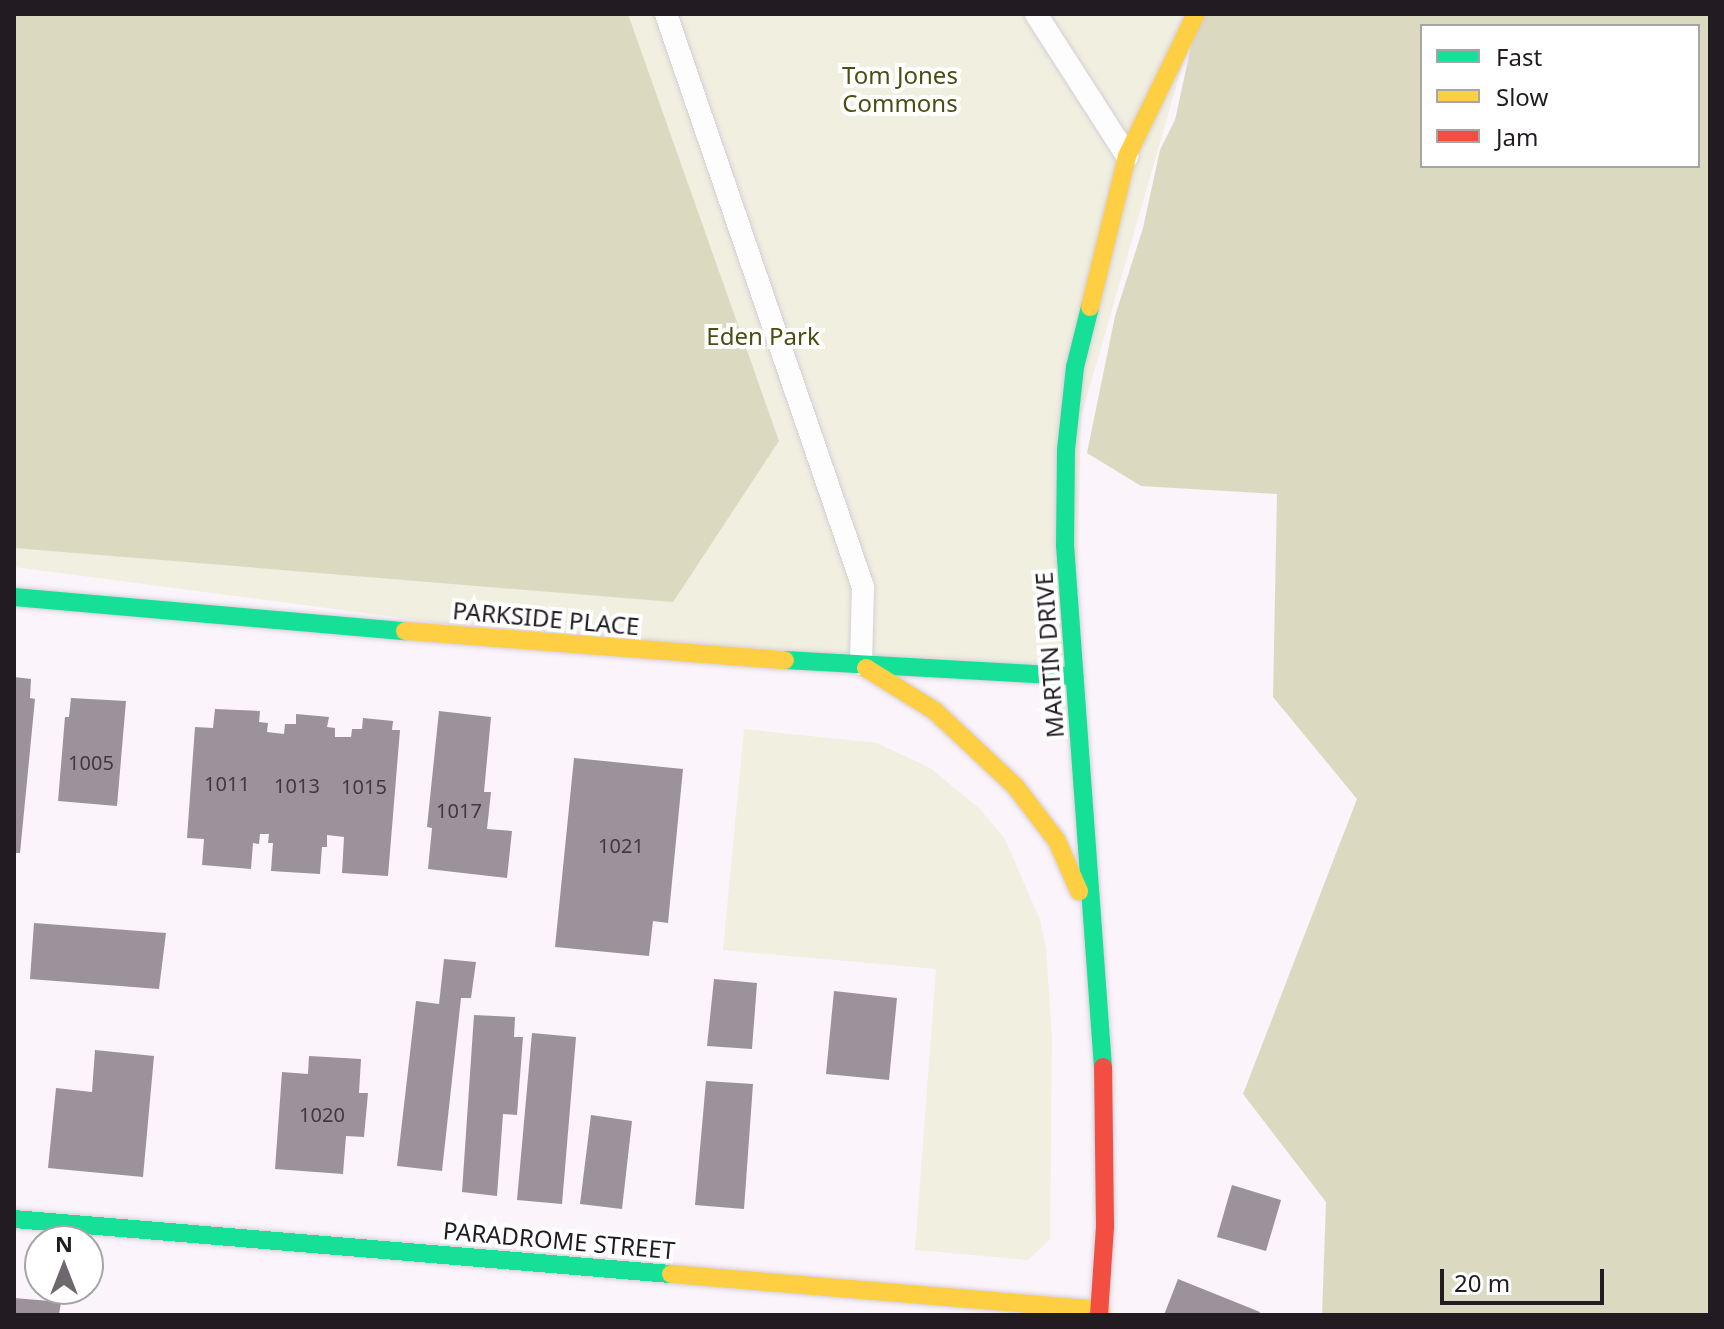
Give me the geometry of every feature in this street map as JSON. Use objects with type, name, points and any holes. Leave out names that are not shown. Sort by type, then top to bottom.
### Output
[{"type":"street","name":"MARTIN DRIVE","points":[[1100,1312],[1105,1142],[1065,545],[1066,450],[1075,367],[1127,156],[1196,14]]},
{"type":"street","name":"PARKSIDE PLACE","points":[[14,597],[619,649],[1075,676]]},
{"type":"street","points":[[861,664],[935,711],[1015,786],[1057,841],[1091,919]]},
{"type":"street","name":"PARADROME STREET","points":[[14,1219],[1100,1312]]},
{"type":"lane","points":[[666,14],[863,587],[861,664]]},
{"type":"lane","points":[[1036,14],[1127,156]]},
{"type":"green space","name":"Eden Park","points":[[14,14],[1197,14],[1081,417],[1075,676],[671,653],[14,567]]},
{"type":"green space","points":[[628,14],[779,441],[673,602],[14,548],[14,16]]},
{"type":"green space","points":[[1198,14],[1710,14],[1709,1315],[1322,1315],[1326,1202],[1243,1094],[1357,799],[1273,697],[1277,494],[1141,486],[1087,453],[1115,316],[1143,228],[1160,150],[1175,120]]},
{"type":"green space","points":[[744,729],[877,743],[930,768],[978,807],[1005,839],[1040,920],[1046,948],[1052,1038],[1050,1239],[1028,1260],[915,1250],[936,969],[723,950]]},
{"type":"building","points":[[14,677],[31,679],[30,698],[35,699],[20,853],[14,853]]},
{"type":"building","points":[[71,698],[126,701],[117,806],[58,801],[65,717],[69,717]]},
{"type":"building","points":[[215,709],[260,711],[259,722],[268,723],[267,732],[284,734],[285,724],[296,724],[296,714],[329,717],[327,727],[335,728],[335,737],[351,737],[352,729],[362,729],[363,718],[393,721],[392,730],[400,730],[388,876],[342,873],[344,837],[327,835],[327,847],[322,847],[320,874],[271,871],[273,843],[268,843],[269,834],[260,834],[259,844],[253,843],[251,869],[202,865],[204,839],[187,838],[195,727],[213,728]]},
{"type":"building","points":[[439,711],[491,717],[484,792],[491,792],[487,829],[512,831],[507,878],[428,869],[432,828],[427,827]]},
{"type":"building","points":[[574,758],[683,769],[668,923],[653,921],[649,956],[555,947]]},
{"type":"building","points":[[34,923],[166,933],[159,989],[30,979]]},
{"type":"building","points":[[444,959],[476,962],[471,998],[461,998],[442,1171],[397,1166],[416,1001],[439,1004]]},
{"type":"building","points":[[714,979],[757,983],[752,1049],[707,1046]]},
{"type":"building","points":[[834,991],[897,998],[889,1080],[826,1074]]},
{"type":"building","points":[[474,1015],[515,1017],[514,1037],[523,1037],[517,1115],[503,1114],[497,1196],[462,1192]]},
{"type":"building","points":[[532,1033],[576,1037],[562,1204],[517,1200]]},
{"type":"building","points":[[95,1050],[154,1056],[143,1177],[48,1168],[56,1088],[92,1092]]},
{"type":"building","points":[[309,1056],[361,1059],[359,1093],[368,1093],[364,1137],[346,1136],[343,1174],[275,1169],[282,1072],[308,1074]]},
{"type":"building","points":[[706,1081],[753,1084],[744,1209],[695,1205]]},
{"type":"building","points":[[591,1115],[632,1121],[622,1209],[580,1204]]},
{"type":"building","points":[[1232,1185],[1281,1200],[1266,1251],[1217,1237]]},
{"type":"building","points":[[1178,1279],[1260,1312],[1259,1315],[1164,1315]]},
{"type":"building","points":[[14,1298],[24,1299],[24,1305],[61,1305],[59,1315],[14,1315]]},
{"type":"traffic: fast","points":[[1090,307],[1075,367],[1066,450],[1065,545],[1103,1067]]},
{"type":"traffic: fast","points":[[14,597],[405,631]]},
{"type":"traffic: fast","points":[[785,660],[1075,676]]},
{"type":"traffic: fast","points":[[14,1219],[671,1274]]},
{"type":"traffic: slow","points":[[1090,307],[1127,156],[1196,14]]},
{"type":"traffic: slow","points":[[405,631],[785,660]]},
{"type":"traffic: slow","points":[[866,668],[935,711],[1015,786],[1057,841],[1079,891]]},
{"type":"traffic: slow","points":[[671,1274],[1100,1310]]},
{"type":"traffic: jam","points":[[1099,1315],[1105,1226],[1103,1067]]},
{"type":"park label","name":"Tom Jones Commons","points":[[900,89]]}]
